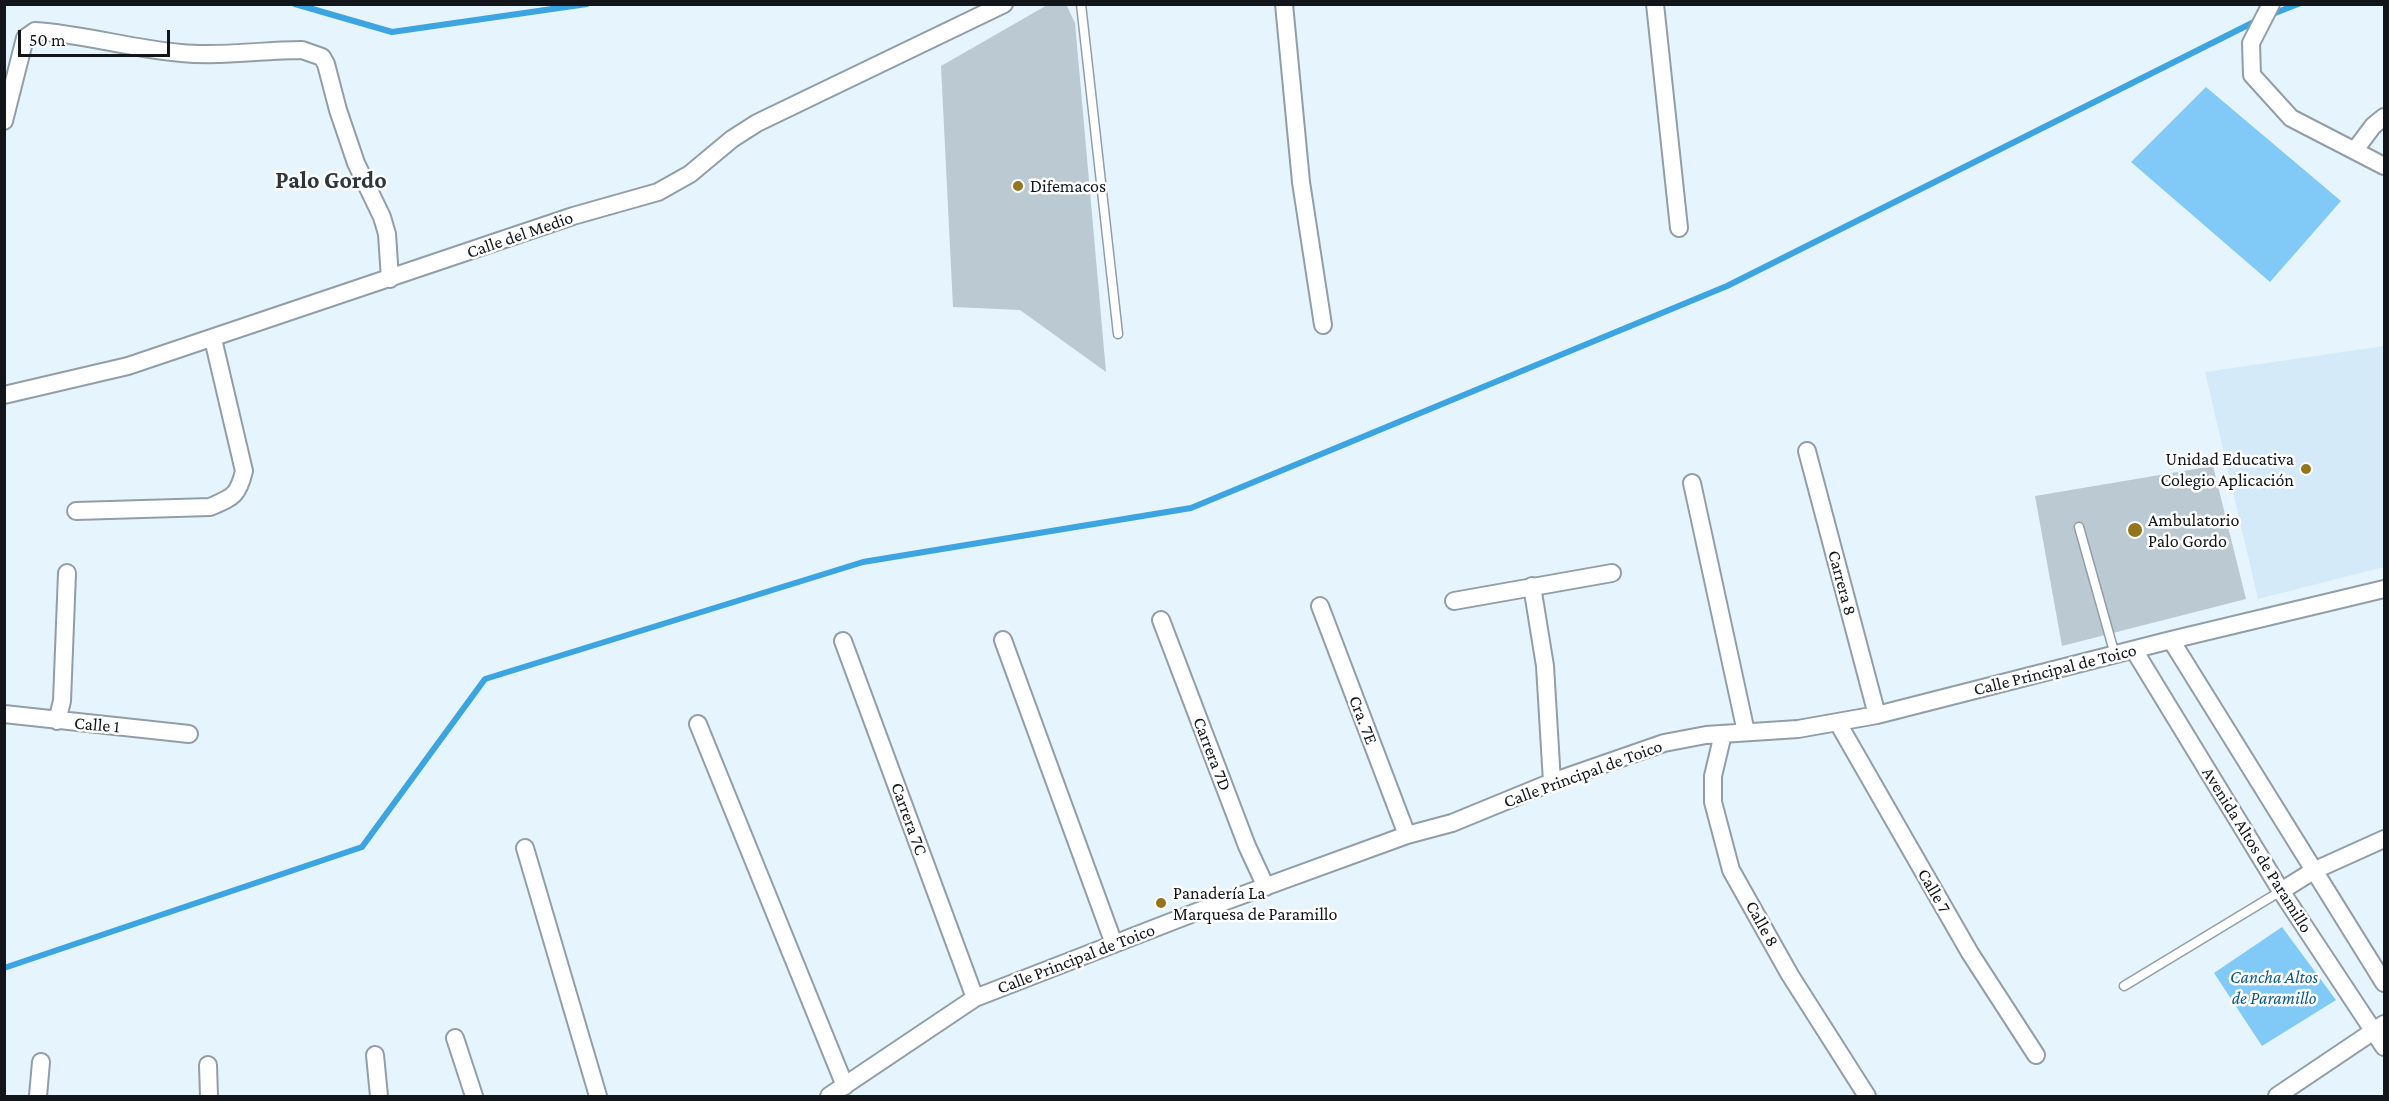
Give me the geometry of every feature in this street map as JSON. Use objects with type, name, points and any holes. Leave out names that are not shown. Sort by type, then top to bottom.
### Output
[{"type":"street","name":"Calle del Medio","points":[[4,395],[128,366],[573,216],[658,192],[690,174],[732,139],[757,123],[1004,4]]},
{"type":"street","points":[[1284,4],[1301,182],[1323,325]]},
{"type":"street","points":[[1655,4],[1679,228]]},
{"type":"street","points":[[2271,4],[2251,43],[2252,75],[2291,118],[2385,166]]},
{"type":"street","points":[[4,122],[23,43],[29,33],[35,31],[184,54],[208,55],[302,50],[316,54],[322,57],[326,64],[338,110],[356,163],[382,217],[387,234],[390,279]]},
{"type":"street","points":[[2355,150],[2373,126],[2385,117]]},
{"type":"street","points":[[76,512],[210,507],[229,498],[240,489],[244,471],[213,339]]},
{"type":"street","name":"Carrera 8","points":[[1807,452],[1877,715]]},
{"type":"street","points":[[1692,483],[1746,732]]},
{"type":"street","points":[[57,721],[62,701],[67,573]]},
{"type":"street","points":[[1454,601],[1532,585],[1612,573]]},
{"type":"street","points":[[1532,585],[1545,666],[1552,782]]},
{"type":"street","name":"Calle Principal de Toico","points":[[829,1096],[975,998],[1266,887],[1407,835],[1452,823],[1552,782],[1664,743],[1723,734],[1798,729],[1877,715],[2170,640],[2385,589]]},
{"type":"street","name":"Cra. 7E","points":[[1320,606],[1407,835]]},
{"type":"street","name":"Carrera 7D","points":[[1161,620],[1247,846],[1266,887]]},
{"type":"street","name":"Carrera 7C","points":[[843,640],[975,998]]},
{"type":"street","points":[[1004,640],[1114,944]]},
{"type":"street","name":"Avenida Altos de Paramillo","points":[[2170,640],[2385,983]]},
{"type":"street","name":"Avenida Altos de Paramillo","points":[[2134,650],[2281,891],[2379,1027],[2385,1047]]},
{"type":"street","name":"Calle 1","points":[[4,714],[189,734]]},
{"type":"street","name":"Calle 7","points":[[1838,723],[1970,953],[2036,1055]]},
{"type":"street","points":[[698,724],[845,1086]]},
{"type":"street","name":"Calle 8","points":[[1723,734],[1713,776],[1713,802],[1731,870],[1790,975],[1867,1096]]},
{"type":"street","points":[[2281,891],[2313,871],[2385,839]]},
{"type":"street","points":[[525,848],[598,1096]]},
{"type":"street","points":[[2277,1096],[2296,1091],[2379,1027]]},
{"type":"street","points":[[455,1038],[474,1096]]},
{"type":"street","points":[[375,1055],[379,1096]]},
{"type":"street","points":[[38,1096],[41,1062]]},
{"type":"street","points":[[208,1065],[209,1096]]},
{"type":"lane","points":[[1081,4],[1118,334]]},
{"type":"lane","points":[[2079,527],[2115,655]]},
{"type":"lane","points":[[2124,986],[2281,891]]},
{"type":"shaded area","name":"Unidad Educativa Colegio Aplicación","points":[[2384,346],[2384,567],[2258,599],[2205,372]]},
{"type":"green space","points":[[2206,87],[2341,201],[2270,282],[2131,162]]},
{"type":"green space","name":"Cancha Altos de Paramillo","points":[[2282,927],[2336,1000],[2262,1046],[2214,973]]},
{"type":"building","name":"Difemacos","points":[[1049,4],[1066,4],[1075,23],[1106,372],[1020,310],[953,307],[941,66]]},
{"type":"building","name":"Ambulatorio Palo Gordo","points":[[2213,466],[2246,599],[2062,646],[2035,496]]},
{"type":"waterway","points":[[295,4],[392,32],[587,4]]},
{"type":"waterway","points":[[2270,15],[2298,4]]},
{"type":"waterway","points":[[4,968],[362,847],[485,679],[863,562],[1191,508],[1727,286],[2258,20]]},
{"type":"place","name":"Difemacos","points":[[1018,186]]},
{"type":"place","name":"Unidad Educativa Colegio Aplicación","points":[[2306,469]]},
{"type":"place","name":"Ambulatorio Palo Gordo","points":[[2135,530]]},
{"type":"place","name":"Panadería La Marquesa de Paramillo","points":[[1161,903]]},
{"type":"district","name":"Palo Gordo","points":[[331,181]]}]
